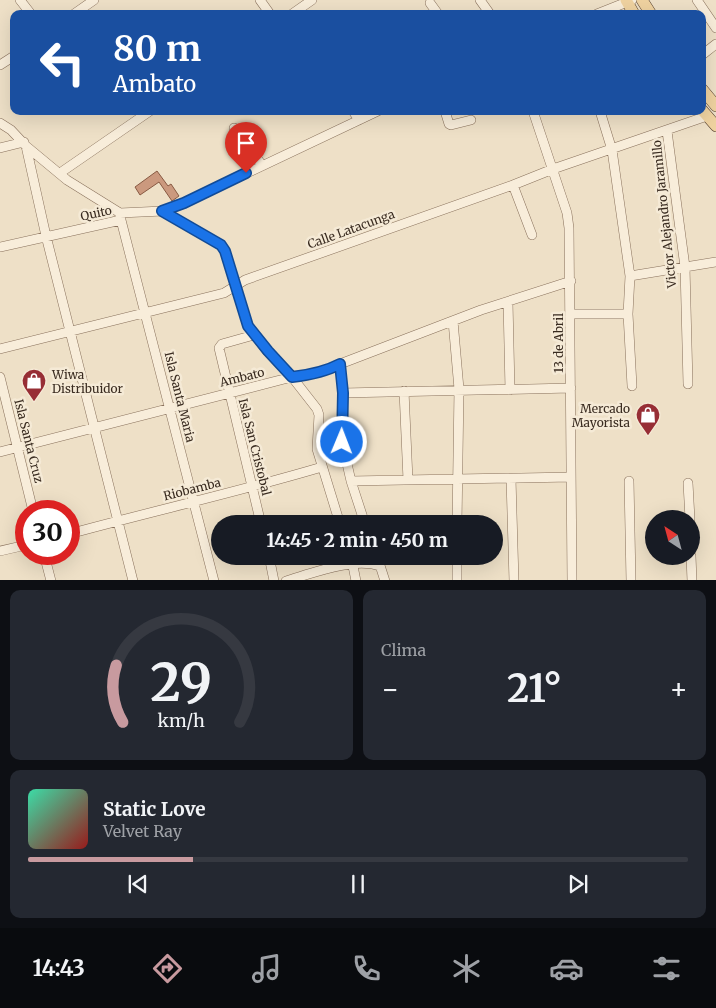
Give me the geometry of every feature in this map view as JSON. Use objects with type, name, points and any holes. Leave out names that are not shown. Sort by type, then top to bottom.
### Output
[{"type":"main road","points":[[706,94],[716,106]]},
{"type":"main road","points":[[706,114],[716,126]]},
{"type":"street","points":[[20,0],[28,10]]},
{"type":"street","points":[[84,3],[94,0]]},
{"type":"street","points":[[298,10],[312,0]]},
{"type":"street","points":[[607,10],[628,1]]},
{"type":"street","points":[[430,3],[435,10]]},
{"type":"street","points":[[706,13],[716,28]]},
{"type":"street","points":[[706,52],[716,44]]},
{"type":"street","points":[[60,173],[144,115]]},
{"type":"street","points":[[356,115],[360,120]]},
{"type":"street","name":"Quito","points":[[0,247],[120,216],[162,211],[184,203],[370,115]]},
{"type":"street","points":[[446,115],[451,125],[472,120]]},
{"type":"street","name":"13 de Abril","points":[[534,115],[567,213],[569,228],[571,281],[572,580]]},
{"type":"street","points":[[601,115],[612,150],[630,276],[628,314],[632,386]]},
{"type":"street","name":"Calle Latacunga","points":[[0,349],[224,293],[245,280],[553,169],[612,150],[667,130],[701,115]]},
{"type":"street","points":[[0,123],[11,130],[67,180],[120,216]]},
{"type":"street","points":[[234,128],[262,165]]},
{"type":"street","name":"Victor Alejandro Jaramillo","points":[[667,130],[685,267],[688,384]]},
{"type":"street","points":[[0,148],[25,144]]},
{"type":"street","points":[[25,144],[46,236],[134,580]]},
{"type":"street","points":[[513,185],[532,235]]},
{"type":"street","points":[[162,211],[221,245],[225,251],[248,326],[317,409],[319,415],[317,449],[337,515]]},
{"type":"street","name":"Isla Santa Maria","points":[[120,216],[146,312],[192,501],[214,580]]},
{"type":"street","points":[[630,276],[716,262]]},
{"type":"street","name":"Ambato","points":[[0,452],[228,393],[330,369],[453,321],[571,281]]},
{"type":"street","points":[[508,302],[510,390]]},
{"type":"street","points":[[571,314],[628,314]]},
{"type":"street","points":[[453,321],[459,389],[457,515]]},
{"type":"street","name":"Isla San Cristobal","points":[[254,335],[222,344],[218,348],[259,515]]},
{"type":"street","points":[[340,364],[343,393],[342,442],[351,481],[363,515]]},
{"type":"street","name":"Isla Santa Cruz","points":[[0,377],[30,500]]},
{"type":"street","points":[[343,393],[571,388]]},
{"type":"street","points":[[404,391],[408,480]]},
{"type":"street","name":"Riobamba","points":[[80,531],[322,467]]},
{"type":"street","points":[[351,481],[571,477]]},
{"type":"street","points":[[511,479],[514,580]]},
{"type":"street","points":[[628,482],[631,580]]},
{"type":"street","points":[[688,483],[690,510]]},
{"type":"street","points":[[0,552],[15,548]]},
{"type":"street","points":[[47,565],[51,580]]},
{"type":"street","points":[[271,565],[274,580]]},
{"type":"street","points":[[286,580],[336,565]]},
{"type":"street","points":[[353,565],[356,580]]},
{"type":"street","points":[[375,565],[380,566],[384,580]]},
{"type":"street","points":[[457,565],[457,580]]},
{"type":"street","points":[[691,565],[692,580]]},
{"type":"building","points":[[157,171],[168,186],[171,184],[179,196],[172,201],[159,182],[140,195],[135,187]]},
{"type":"place","name":"Wiwa Distribuidor","points":[[34,402]]},
{"type":"place","name":"Mercado Mayorista","points":[[648,436]]},
{"type":"route","points":[[246,173],[171,209],[162,211],[221,245],[225,251],[248,326],[292,377],[306,376],[340,364],[343,393],[342,442]]}]
